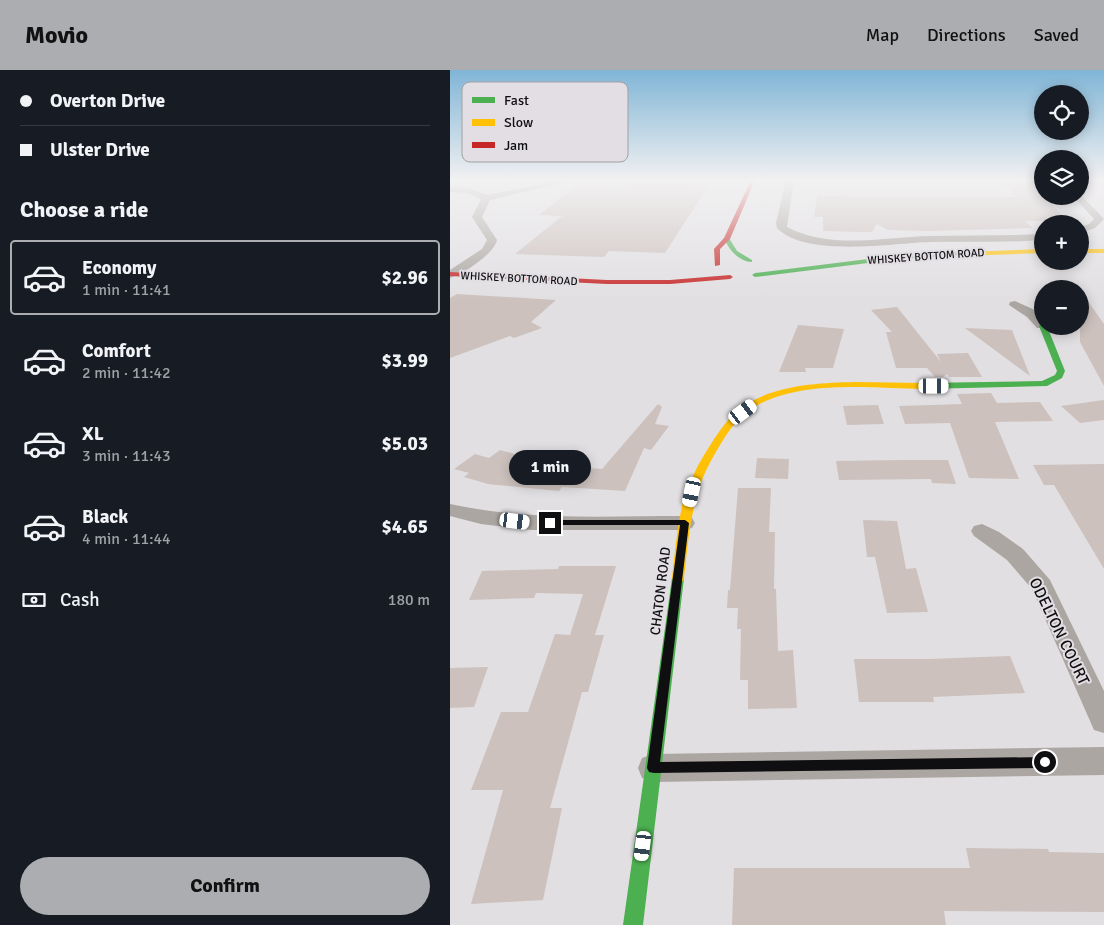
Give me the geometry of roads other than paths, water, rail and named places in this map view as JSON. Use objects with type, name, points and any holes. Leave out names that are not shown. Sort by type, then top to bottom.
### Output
[{"type":"street","points":[[451,274],[491,246],[490,233],[479,220]]},
{"type":"street","points":[[727,239],[735,252],[763,269],[742,277],[716,273],[717,249],[727,239],[735,220]]},
{"type":"street","points":[[781,220],[782,228],[787,232],[804,238],[860,244],[1034,237]]},
{"type":"street","points":[[1089,251],[1104,250]]},
{"type":"street","name":"WHISKEY BOTTOM ROAD","points":[[451,274],[607,282],[670,282],[742,277],[810,267],[923,255],[1034,251]]},
{"type":"street","name":"WHISKEY BOTTOM ROAD","points":[[647,282],[694,275],[731,261],[810,267]]},
{"type":"street","name":"CHATON ROAD","points":[[1015,305],[1034,316]]},
{"type":"street","name":"CHATON ROAD","points":[[633,925],[685,523],[692,492],[705,462],[735,418],[751,406],[790,391],[833,387],[1044,384],[1059,376],[1061,371],[1047,335]]},
{"type":"street","points":[[450,510],[481,517],[531,523],[685,523]]},
{"type":"street","name":"ODELTON COURT","points":[[982,531],[1007,546],[1028,566],[1042,586],[1104,722]]},
{"type":"street","points":[[654,768],[1104,761]]}]
